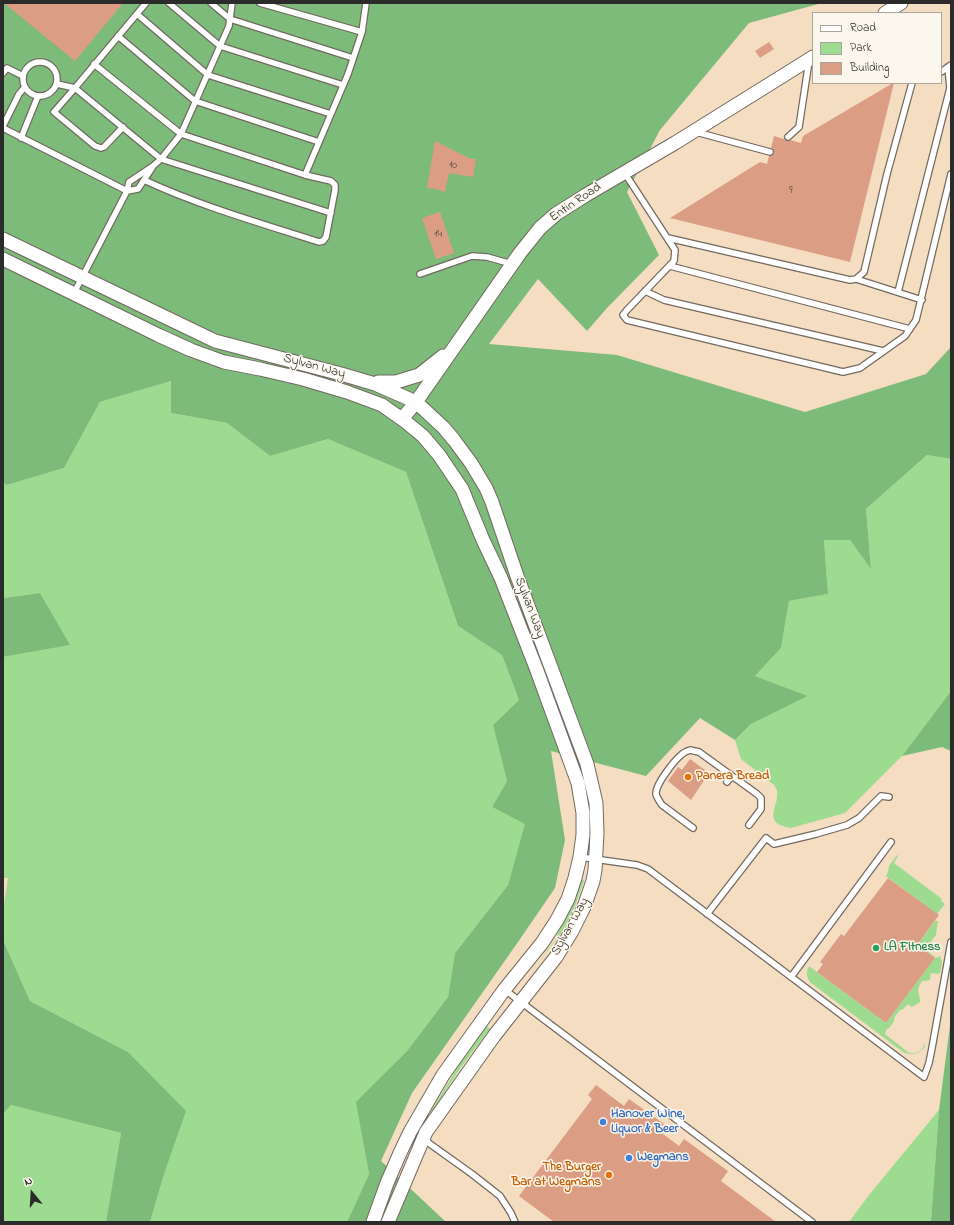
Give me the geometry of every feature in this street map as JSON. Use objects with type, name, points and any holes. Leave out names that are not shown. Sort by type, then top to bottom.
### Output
[{"type":"street","points":[[887,12],[901,3]]},
{"type":"street","name":"Entin Road","points":[[402,419],[416,402],[512,264],[540,228],[556,214],[586,195],[694,131],[811,58]]},
{"type":"street","name":"Sylvan Way","points":[[3,239],[215,341],[364,380],[416,402],[444,428],[471,463],[486,488],[492,502],[516,576],[554,674],[591,778],[596,803],[597,859],[594,882],[572,931],[556,956],[458,1085],[426,1132],[388,1222]]},
{"type":"street","name":"Sylvan Way","points":[[3,259],[191,350],[224,362],[303,379],[347,392],[382,405],[422,436],[439,455],[462,489],[483,540],[501,578],[578,783],[583,813],[583,835],[580,857],[568,899],[557,920],[542,943],[504,990],[443,1075],[410,1132],[387,1183],[373,1222]]},
{"type":"street","points":[[364,380],[385,383],[396,382],[419,375],[455,346]]},
{"type":"street","points":[[540,680],[554,674]]},
{"type":"lane","points":[[122,127],[104,147],[101,148],[95,146],[54,112],[146,3]]},
{"type":"lane","points":[[169,3],[220,46],[343,85]]},
{"type":"lane","points":[[211,3],[230,19],[353,58]]},
{"type":"lane","points":[[74,294],[127,191],[129,182],[161,159],[181,134],[229,26],[232,3]]},
{"type":"lane","points":[[260,3],[362,32]]},
{"type":"lane","points":[[305,175],[353,58],[362,32],[366,3]]},
{"type":"lane","points":[[137,14],[208,75],[331,114]]},
{"type":"lane","points":[[118,36],[195,101],[319,142]]},
{"type":"lane","points":[[788,137],[799,127],[811,58]]},
{"type":"lane","points":[[38,61],[44,62],[54,67],[57,72],[57,84],[50,93],[44,96],[33,95],[28,92],[25,87],[23,76],[28,66],[38,61]]},
{"type":"lane","points":[[94,64],[181,134],[305,175],[331,181],[335,185],[335,190],[326,237],[324,241],[319,242],[171,193],[144,180]]},
{"type":"lane","points":[[898,292],[950,88],[949,66]]},
{"type":"lane","points":[[3,73],[5,67],[23,76]]},
{"type":"lane","points":[[57,84],[75,88],[161,159],[331,213]]},
{"type":"lane","points":[[856,279],[864,272],[887,174],[912,84]]},
{"type":"lane","points":[[25,87],[19,94],[3,127],[21,138],[127,191],[138,189],[153,166]]},
{"type":"lane","points":[[21,138],[38,96]]},
{"type":"lane","points":[[694,131],[770,152]]},
{"type":"lane","points":[[624,172],[675,250],[674,261],[623,315],[627,320],[843,372],[860,368],[884,351],[905,336],[916,320],[951,174]]},
{"type":"lane","points":[[668,238],[850,280],[856,279],[922,300]]},
{"type":"lane","points":[[420,274],[472,256],[487,257],[512,264]]},
{"type":"lane","points":[[670,266],[910,329]]},
{"type":"lane","points":[[645,291],[664,300],[884,351]]},
{"type":"lane","points":[[693,828],[660,802],[656,794],[659,783],[681,755],[690,750],[699,752],[761,798],[761,809],[749,825]]},
{"type":"lane","points":[[727,782],[732,776]]},
{"type":"lane","points":[[707,914],[766,838],[774,844],[847,825],[859,818],[881,796],[889,797]]},
{"type":"lane","points":[[791,977],[891,842]]},
{"type":"lane","points":[[580,857],[637,865],[648,868],[924,1077],[929,1063],[951,942]]},
{"type":"lane","points":[[504,990],[812,1222]]},
{"type":"lane","points":[[410,1132],[423,1139],[500,1196],[511,1212],[515,1222]]},
{"type":"green space","points":[[3,3],[822,3],[749,23],[660,130],[627,192],[659,255],[607,308],[587,331],[538,279],[489,344],[617,355],[805,412],[926,374],[951,347],[951,459],[927,455],[866,509],[871,569],[850,540],[824,540],[828,594],[789,601],[781,648],[755,676],[808,696],[751,724],[735,740],[700,718],[646,776],[551,751],[565,840],[555,888],[412,1093],[381,1161],[446,1222],[347,1222],[369,1174],[356,1102],[407,1051],[448,997],[455,953],[508,885],[525,824],[492,807],[507,781],[493,725],[519,700],[502,655],[458,626],[406,472],[328,439],[270,456],[227,423],[171,413],[171,381],[100,402],[64,468],[7,485],[3,483]]},
{"type":"green space","points":[[171,381],[171,413],[227,423],[270,456],[328,439],[406,472],[458,626],[502,655],[519,700],[493,725],[507,781],[492,807],[526,824],[508,885],[455,953],[448,997],[407,1051],[357,1102],[369,1174],[347,1222],[150,1222],[165,1171],[128,1052],[30,1001],[3,940],[3,911],[8,878],[3,878],[3,657],[69,645],[40,593],[3,598],[3,483],[7,485],[64,468],[100,402]]},
{"type":"green space","points":[[927,455],[951,459],[951,691],[902,756],[845,813],[791,828],[782,826],[776,822],[774,818],[777,791],[774,785],[741,759],[735,740],[751,724],[808,696],[755,676],[781,648],[789,601],[828,594],[824,540],[850,540],[871,568],[866,509]]},
{"type":"green space","points":[[40,593],[70,645],[3,657],[3,598]]},
{"type":"green space","points":[[951,691],[951,751],[942,747],[902,756]]},
{"type":"green space","points":[[897,855],[898,856],[894,863],[942,899],[941,901],[945,904],[937,914],[886,876],[889,866]]},
{"type":"green space","points":[[583,879],[584,881],[574,909],[562,932],[529,976],[556,939],[563,917],[580,881]]},
{"type":"green space","points":[[935,921],[938,921],[936,935],[925,949],[936,958],[940,956],[942,962],[940,973],[931,973],[930,980],[922,981],[918,990],[920,1002],[912,1007],[908,1004],[900,1010],[890,1027],[886,1030],[885,1034],[909,1053],[919,1051],[923,1048],[925,1043],[925,1047],[918,1053],[909,1054],[903,1052],[811,983],[807,977],[807,970],[809,966],[886,1023],[935,958],[917,945]]},
{"type":"green space","points":[[3,940],[30,1001],[128,1052],[186,1111],[165,1171],[150,1222],[106,1222],[121,1133],[11,1105],[3,1114]]},
{"type":"green space","points":[[951,1018],[951,1222],[931,1222],[939,1110]]},
{"type":"green space","points":[[486,1025],[490,1029],[459,1070],[432,1112],[431,1111],[459,1064]]},
{"type":"green space","points":[[11,1105],[121,1133],[106,1222],[3,1222],[3,1114]]},
{"type":"green space","points":[[939,1110],[931,1222],[849,1222],[869,1195]]},
{"type":"building","points":[[4,3],[123,3],[75,61]]},
{"type":"building","points":[[769,42],[774,49],[760,58],[755,51]]},
{"type":"building","points":[[891,84],[894,84],[850,262],[670,218],[760,162],[767,164],[769,156],[773,155],[774,153],[773,149],[771,148],[774,136],[787,141],[790,140],[801,143],[803,136]]},
{"type":"building","points":[[435,141],[471,159],[476,159],[473,177],[449,173],[445,192],[427,188]]},
{"type":"building","points":[[440,212],[454,253],[436,259],[422,218]]},
{"type":"building","name":"Panera Bread","points":[[690,759],[709,773],[691,800],[668,781],[678,767],[682,770]]},
{"type":"building","name":"LA Fitness","points":[[888,878],[939,915],[917,945],[935,958],[886,1023],[817,972],[823,964],[820,962],[841,934],[844,936]]},
{"type":"building","name":"Wegmans","points":[[596,1085],[624,1106],[629,1099],[664,1124],[659,1131],[679,1146],[684,1139],[728,1171],[721,1181],[776,1222],[554,1222],[519,1196],[592,1099],[588,1095]]},
{"type":"place","name":"Panera Bread","points":[[688,777]]},
{"type":"place","name":"LA Fitness","points":[[876,948]]},
{"type":"place","name":"Hanover Wine, Liquor & Beer","points":[[603,1122]]},
{"type":"place","name":"Wegmans","points":[[629,1158]]},
{"type":"place","name":"The Burger Bar at Wegmans","points":[[609,1175]]}]
